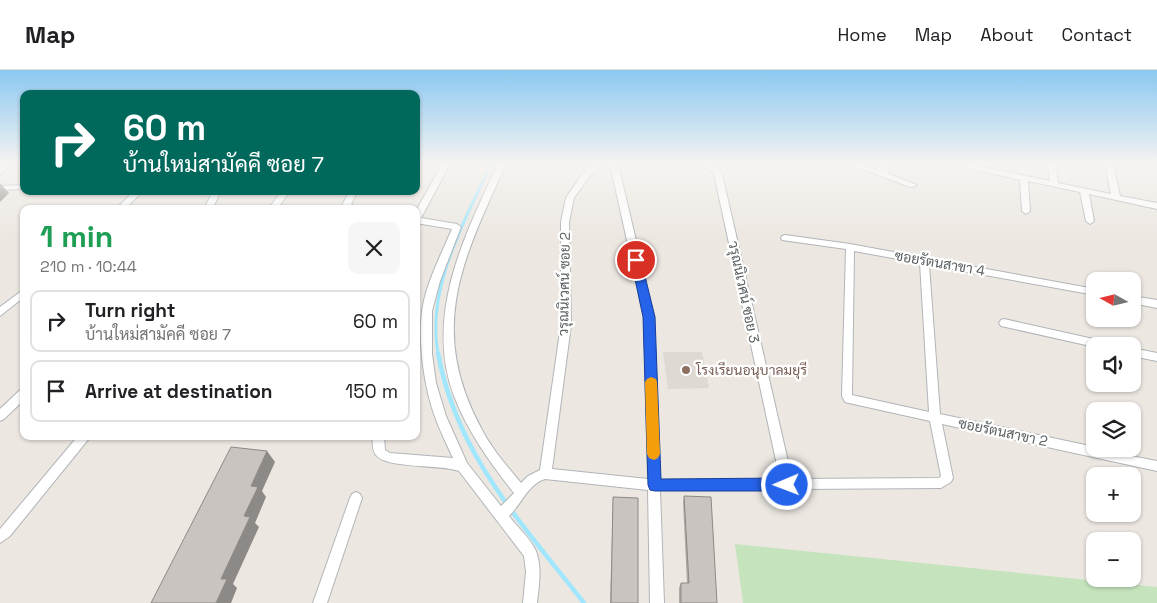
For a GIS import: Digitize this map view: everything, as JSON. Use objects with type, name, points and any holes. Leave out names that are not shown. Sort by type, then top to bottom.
[{"type":"street","points":[[420,213],[433,189]]},
{"type":"street","points":[[491,189],[472,230],[458,269],[448,307],[446,339],[453,376],[466,412],[518,498]]},
{"type":"street","name":"วรุณนิเวศน์ ซอย 2","points":[[545,474],[566,325],[565,222],[570,198],[576,189]]},
{"type":"street","points":[[620,189],[649,317],[657,603]]},
{"type":"street","name":"วรุณนิเวศน์ ซอย 3","points":[[721,189],[787,485]]},
{"type":"street","points":[[1025,189],[1026,211]]},
{"type":"street","points":[[1071,189],[1157,206]]},
{"type":"street","points":[[1114,189],[1116,198]]},
{"type":"street","points":[[1084,192],[1090,221]]},
{"type":"street","points":[[124,205],[135,195]]},
{"type":"street","points":[[275,205],[283,195]]},
{"type":"street","points":[[420,221],[457,227],[432,291],[427,311],[426,337],[429,369],[435,399],[446,431],[463,467],[502,513],[530,553],[534,576],[530,603]]},
{"type":"street","name":"ซอยรัตนสาขา 4","points":[[785,238],[850,247],[1086,290]]},
{"type":"street","name":"ซอยรัตนสาขา 2","points":[[850,247],[847,396],[849,399],[1157,466]]},
{"type":"street","points":[[502,513],[518,498],[532,478],[545,474],[655,485],[940,483],[947,478],[935,419],[924,260]]},
{"type":"street","points":[[0,312],[20,295]]},
{"type":"street","points":[[1141,301],[1157,304]]},
{"type":"street","points":[[1004,323],[1086,341]]},
{"type":"street","points":[[1141,354],[1157,357]]},
{"type":"street","points":[[0,416],[20,397]]},
{"type":"street","points":[[0,537],[82,440]]},
{"type":"street","points":[[378,440],[380,452],[387,458],[450,462],[463,467]]},
{"type":"street","points":[[320,603],[356,498]]},
{"type":"shaded area","name":"โรงเรียนอนุบาลมยุรี","points":[[663,352],[702,352],[709,388],[668,389]]},
{"type":"green space","points":[[735,544],[1086,580],[1086,587],[1141,587],[1141,585],[1157,587],[1157,603],[743,603]]},
{"type":"building","points":[[231,447],[267,451],[251,486],[258,487],[244,516],[250,517],[221,579],[227,579],[216,603],[151,603]]},
{"type":"building","points":[[684,496],[711,497],[717,603],[681,603],[681,583],[689,583]]},
{"type":"building","points":[[613,497],[638,498],[638,603],[611,603]]},
{"type":"waterway","points":[[438,354],[437,304],[442,280],[459,232],[479,189]]},
{"type":"waterway","points":[[438,353],[447,390],[460,424],[476,456],[516,516],[584,603]]},
{"type":"slow traffic","points":[[651,382],[654,454]]},
{"type":"place","name":"โรงเรียนอนุบาลมยุรี","points":[[686,370]]},
{"type":"route","points":[[636,260],[649,317],[655,485],[787,485]]}]
